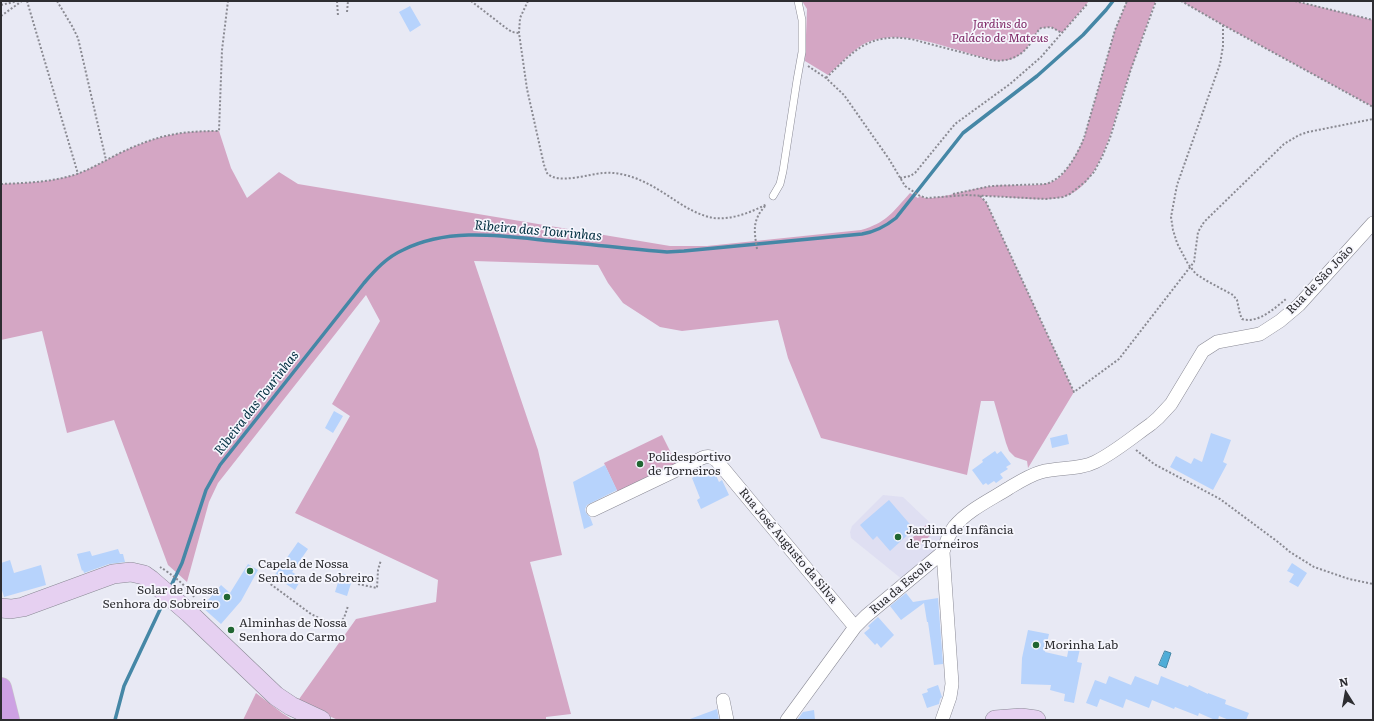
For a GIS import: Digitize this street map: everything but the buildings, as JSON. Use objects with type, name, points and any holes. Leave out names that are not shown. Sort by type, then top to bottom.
[{"type":"main road","points":[[1,688],[10,720]]},
{"type":"street","name":"Rua de São João","points":[[943,552],[948,538],[955,527],[970,512],[984,503],[1038,473],[1095,463],[1158,418],[1171,404],[1203,351],[1217,342],[1260,334],[1280,321],[1299,305],[1373,224]]},
{"type":"street","name":"Rua José Augusto da Silva","points":[[593,510],[704,457],[711,456],[718,461],[855,627]]},
{"type":"street","name":"Rua da Escola","points":[[787,720],[855,627],[943,552]]},
{"type":"street","name":"Rua da Escola","points":[[942,720],[950,696],[952,684],[943,552]]},
{"type":"street","points":[[1,608],[14,609],[22,607],[102,577],[123,572],[132,572],[162,578],[186,599],[267,688],[300,716],[321,720]]},
{"type":"street","points":[[1,623],[22,607]]},
{"type":"street","points":[[723,700],[728,720]]},
{"type":"street","points":[[995,720],[1015,718],[1036,720]]},
{"type":"lane","points":[[773,196],[780,184],[784,171],[796,80],[801,62],[803,26],[798,1]]},
{"type":"path","points":[[1,5],[18,1]]},
{"type":"path","points":[[1,16],[22,1]]},
{"type":"path","points":[[27,1],[78,174]]},
{"type":"path","points":[[57,1],[78,38],[106,160]]},
{"type":"path","points":[[1,184],[66,177],[78,174],[138,145],[167,135],[195,131],[219,131],[222,50],[228,1]]},
{"type":"path","points":[[337,1],[338,16]]},
{"type":"path","points":[[347,12],[348,1]]},
{"type":"path","points":[[471,1],[512,32],[519,32]]},
{"type":"path","points":[[528,1],[520,18],[519,32],[527,89],[540,152],[544,165],[548,173],[553,178],[562,180],[606,173],[617,173],[631,176],[656,188],[692,210],[715,218],[745,213],[767,204]]},
{"type":"path","points":[[801,62],[826,78],[844,95],[886,154],[905,186],[918,195],[925,198],[944,196],[991,186],[1046,184],[1055,180],[1061,175],[1074,157],[1084,138],[1115,30],[1127,1]]},
{"type":"path","points":[[944,196],[1046,199],[1063,197],[1070,194],[1085,182],[1094,172],[1110,138],[1131,69],[1156,1]]},
{"type":"path","points":[[1181,1],[1373,107]]},
{"type":"path","points":[[1295,1],[1373,20]]},
{"type":"path","points":[[900,178],[910,176],[915,173],[955,124],[1010,84],[1041,57],[1088,3]]},
{"type":"path","points":[[1223,25],[1223,46],[1220,64],[1183,168],[1173,202],[1171,217],[1173,230],[1183,256],[1190,267],[1196,274],[1233,295],[1242,319],[1254,320],[1286,299]]},
{"type":"path","points":[[826,78],[861,46],[884,38],[912,39],[991,60],[1000,61],[1010,60],[1020,55],[1032,43],[1038,30],[1041,28],[1051,27],[1062,33]]},
{"type":"path","points":[[980,196],[986,202],[1074,392],[1119,359],[1194,262],[1198,232],[1204,222],[1284,144],[1299,135],[1308,132],[1373,120]]},
{"type":"path","points":[[757,249],[755,239],[755,220],[773,196]]},
{"type":"path","points":[[1126,442],[1154,464],[1220,499],[1300,559],[1329,573],[1373,584]]},
{"type":"path","points":[[358,584],[377,588],[378,570],[381,560]]},
{"type":"path","points":[[162,578],[186,599]]},
{"type":"path","points":[[261,578],[311,614],[327,622],[341,621],[344,618],[348,606]]},
{"type":"shaded area","name":"Jardim de Infância de Torneiros","points":[[883,495],[903,497],[945,537],[940,549],[903,580],[851,538],[850,532],[852,526]]},
{"type":"green space","name":"Jardins do Palácio de Mateus","points":[[802,1],[1089,1],[1062,33],[1051,27],[1041,28],[1024,51],[1011,59],[1002,61],[992,60],[920,40],[890,37],[875,40],[862,45],[828,75],[805,61],[807,9]]},
{"type":"green space","points":[[1127,1],[1156,1],[1151,11],[1103,153],[1096,168],[1087,181],[1076,191],[1063,197],[1053,199],[980,196],[986,202],[1074,392],[1028,468],[1027,461],[1015,457],[1009,451],[994,401],[981,401],[967,475],[821,438],[788,358],[778,320],[682,331],[660,327],[623,303],[608,283],[598,265],[474,261],[538,450],[562,555],[530,562],[571,714],[546,717],[546,720],[338,720],[297,702],[356,619],[436,602],[438,580],[295,513],[350,416],[332,404],[380,321],[366,295],[218,483],[209,502],[187,582],[168,565],[114,420],[67,433],[42,331],[1,340],[1,184],[39,182],[68,177],[87,170],[144,143],[167,136],[191,132],[219,131],[231,168],[247,198],[279,172],[298,184],[670,246],[707,246],[861,230],[883,220],[894,211],[910,193],[918,198],[920,196],[925,198],[933,198],[978,188],[1000,185],[1033,185],[1048,183],[1059,178],[1068,168],[1084,138],[1115,30]]},
{"type":"green space","points":[[1181,1],[1295,1],[1373,20],[1373,107],[1223,25]]},
{"type":"green space","name":"Polidesportivo de Torneiros","points":[[662,435],[677,465],[618,493],[604,463]]},
{"type":"green space","points":[[926,525],[933,533],[918,547],[911,539]]},
{"type":"green space","points":[[256,693],[282,713],[293,720],[243,720]]},
{"type":"water","points":[[1165,651],[1171,653],[1166,668],[1159,665]]},
{"type":"waterway","name":"Ribeira das Tourinhas","points":[[170,588],[182,563],[206,490],[220,465],[364,283],[392,256],[421,243],[439,238],[476,235],[515,237],[667,252],[871,232],[896,218],[963,133],[1037,76],[1083,35],[1113,1]]},
{"type":"waterway","name":"Ribeira das Tourinhas","points":[[115,720],[124,686],[165,599]]},
{"type":"place","name":"Polidesportivo de Torneiros","points":[[640,464]]},
{"type":"place","name":"Jardim de Infância de Torneiros","points":[[898,537]]},
{"type":"place","name":"Capela de Nossa Senhora de Sobreiro","points":[[250,571]]},
{"type":"place","name":"Solar de Nossa Senhora do Sobreiro","points":[[227,597]]},
{"type":"place","name":"Alminhas de Nossa Senhora do Carmo","points":[[231,630]]},
{"type":"place","name":"Morinha Lab","points":[[1036,645]]}]
